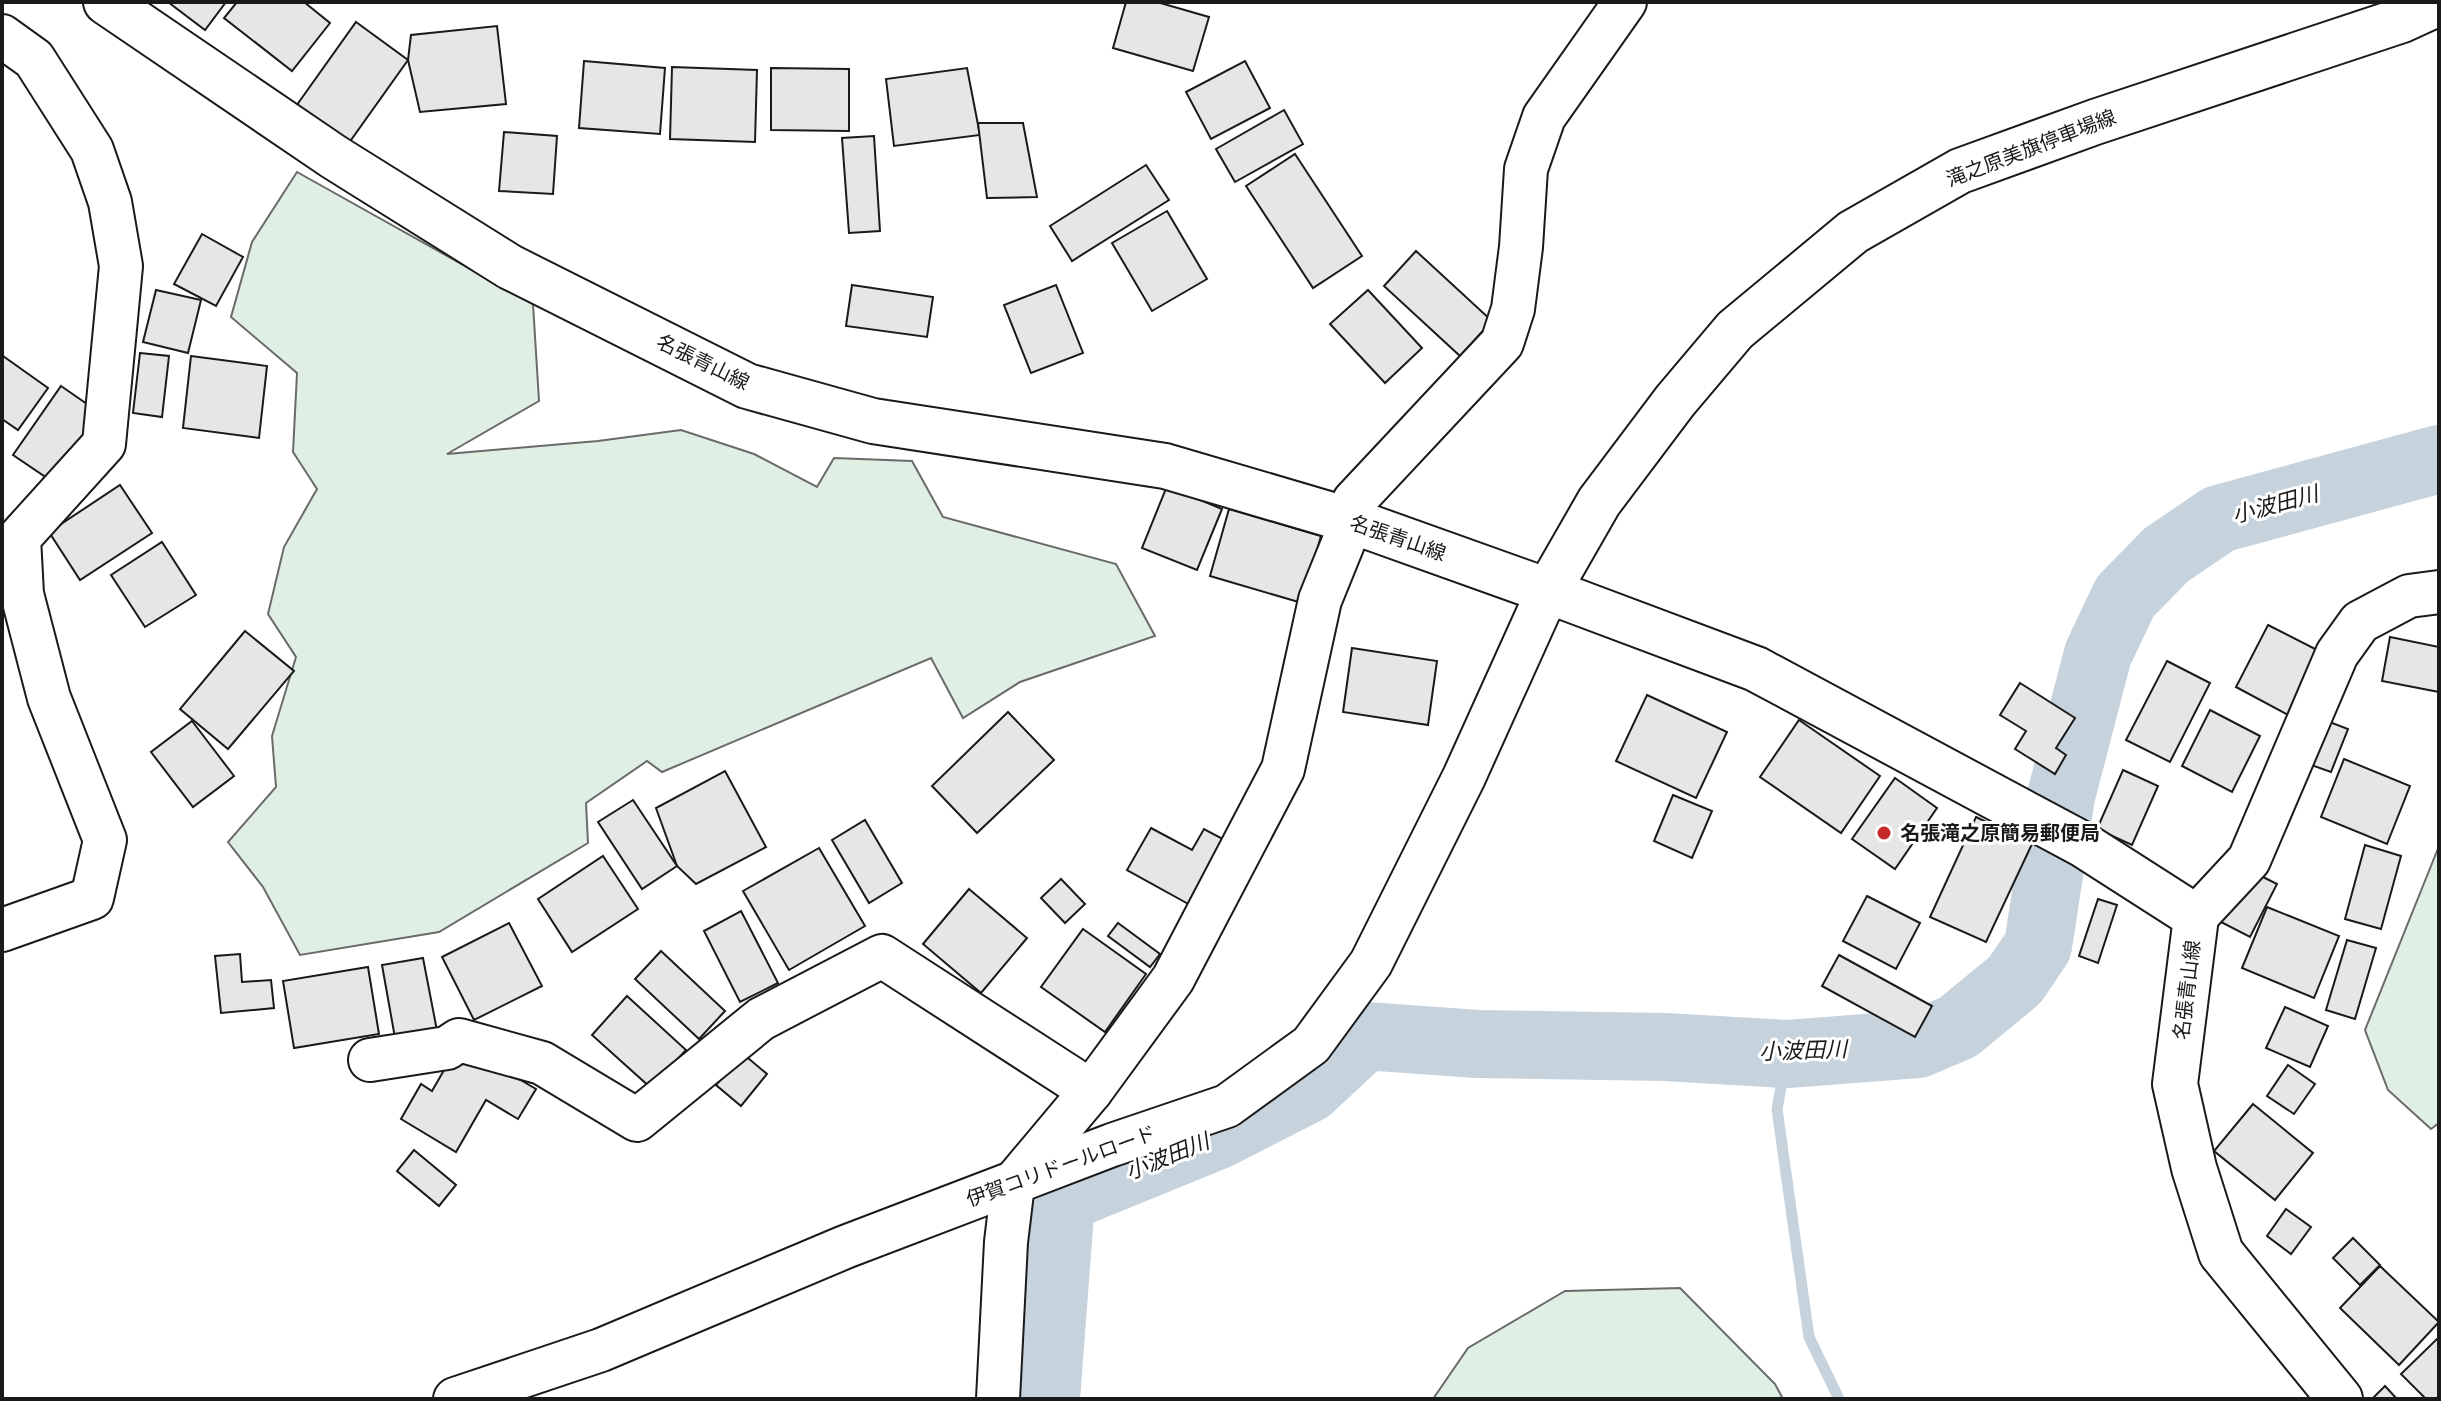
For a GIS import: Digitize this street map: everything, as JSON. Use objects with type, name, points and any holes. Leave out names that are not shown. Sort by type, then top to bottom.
[{"type":"main road","name":"名張青山線","points":[[106,2],[334,157],[510,267],[747,386],[873,421],[1165,466],[1352,521],[1756,669],[2082,844],[2196,917],[2175,1084],[2194,1168],[2221,1253],[2340,1399]]},
{"type":"main road","name":"滝之原美旗停車場線","points":[[1548,591],[1599,502],[1675,401],[1735,330],[1853,232],[1960,171],[2095,122],[2402,20],[2439,3]]},
{"type":"street","points":[[998,1399],[1006,1242],[1013,1184],[1091,1091],[1173,979],[1283,769],[1320,600],[1352,521],[1354,501],[1502,343],[1513,309],[1526,169],[1544,117],[1625,2]]},
{"type":"street","points":[[2,36],[34,59],[92,150],[110,202],[121,266],[104,444],[19,538],[22,594],[49,698],[105,840],[92,898],[2,930]]},
{"type":"street","name":"伊賀コリドールロード","points":[[455,1399],[601,1350],[845,1247],[1112,1145],[1227,1106],[1311,1045],[1371,963],[1464,777],[1548,591]]},
{"type":"street","points":[[2196,917],[2249,860],[2337,654],[2360,622],[2409,596],[2439,592]]},
{"type":"street","points":[[370,1060],[447,1048],[459,1040],[542,1063],[637,1120],[761,1019],[882,956],[1091,1091]]},
{"type":"green space","points":[[297,172],[533,304],[539,401],[447,454],[598,441],[681,430],[754,454],[817,487],[834,458],[912,461],[943,517],[1116,564],[1155,636],[1020,682],[963,718],[931,658],[662,772],[647,761],[586,803],[588,843],[439,932],[300,955],[263,887],[228,842],[276,787],[272,736],[296,657],[268,614],[284,547],[317,489],[293,452],[297,373],[231,317],[252,242]]},
{"type":"green space","points":[[2439,846],[2439,1123],[2431,1129],[2388,1090],[2365,1030]]},
{"type":"green space","points":[[1680,1288],[1775,1384],[1783,1399],[1433,1399],[1468,1348],[1565,1291]]},
{"type":"building","points":[[168,2],[226,2],[205,30]]},
{"type":"building","points":[[237,2],[304,2],[330,23],[292,71],[224,18]]},
{"type":"building","points":[[1126,2],[1157,2],[1209,17],[1193,71],[1113,48]]},
{"type":"building","points":[[356,22],[408,60],[346,147],[294,109]]},
{"type":"building","points":[[497,26],[506,104],[420,112],[408,60],[411,35]]},
{"type":"building","points":[[584,61],[665,68],[660,134],[579,128]]},
{"type":"building","points":[[1245,61],[1270,108],[1211,139],[1186,92]]},
{"type":"building","points":[[672,67],[757,70],[755,142],[670,139]]},
{"type":"building","points":[[771,68],[849,69],[849,131],[771,130]]},
{"type":"building","points":[[967,68],[980,135],[894,146],[886,79]]},
{"type":"building","points":[[1284,110],[1303,144],[1235,182],[1216,149]]},
{"type":"building","points":[[978,123],[1023,123],[1037,197],[987,198]]},
{"type":"building","points":[[504,132],[557,136],[553,194],[499,191]]},
{"type":"building","points":[[874,136],[880,231],[849,233],[842,138]]},
{"type":"building","points":[[1295,154],[1362,256],[1313,288],[1246,186]]},
{"type":"building","points":[[1146,165],[1169,200],[1072,261],[1050,226]]},
{"type":"building","points":[[1167,211],[1207,279],[1152,311],[1112,243]]},
{"type":"building","points":[[202,234],[243,257],[216,306],[174,284]]},
{"type":"building","points":[[1416,251],[1492,321],[1460,356],[1384,286]]},
{"type":"building","points":[[852,285],[933,297],[927,337],[846,326]]},
{"type":"building","points":[[1056,285],[1083,353],[1031,373],[1004,305]]},
{"type":"building","points":[[156,290],[201,300],[188,353],[143,342]]},
{"type":"building","points":[[1368,290],[1422,348],[1385,383],[1330,324]]},
{"type":"building","points":[[140,353],[169,356],[162,417],[133,413]]},
{"type":"building","points":[[3,356],[48,388],[18,430],[2,419]]},
{"type":"building","points":[[191,356],[267,366],[259,438],[183,428]]},
{"type":"building","points":[[61,386],[100,413],[53,482],[13,455]]},
{"type":"building","points":[[120,485],[152,533],[80,580],[49,532]]},
{"type":"building","points":[[1167,486],[1222,509],[1197,570],[1142,548]]},
{"type":"building","points":[[1229,509],[1321,536],[1302,603],[1210,576]]},
{"type":"building","points":[[162,542],[196,595],[145,627],[111,575]]},
{"type":"building","points":[[2268,625],[2325,654],[2292,717],[2236,687]]},
{"type":"building","points":[[245,631],[294,671],[228,749],[180,709]]},
{"type":"building","points":[[2390,637],[2439,647],[2439,692],[2382,681]]},
{"type":"building","points":[[1352,648],[1437,661],[1428,725],[1343,712]]},
{"type":"building","points":[[2167,661],[2210,683],[2170,762],[2126,740]]},
{"type":"building","points":[[2020,683],[2075,718],[2056,748],[2066,755],[2055,774],[2015,749],[2026,731],[2000,715]]},
{"type":"building","points":[[1647,695],[1727,732],[1696,798],[1616,761]]},
{"type":"building","points":[[2210,710],[2260,736],[2232,792],[2182,766]]},
{"type":"building","points":[[1008,712],[1054,760],[977,833],[932,786]]},
{"type":"building","points":[[1799,720],[1880,776],[1841,833],[1760,777]]},
{"type":"building","points":[[192,721],[234,776],[193,807],[151,752]]},
{"type":"building","points":[[2327,721],[2348,729],[2331,772],[2311,765]]},
{"type":"building","points":[[2344,759],[2410,786],[2387,844],[2321,817]]},
{"type":"building","points":[[2123,770],[2158,786],[2132,845],[2097,829]]},
{"type":"building","points":[[725,771],[766,847],[696,884],[677,866],[656,808]]},
{"type":"building","points":[[1895,778],[1937,808],[1895,869],[1852,839]]},
{"type":"building","points":[[1673,795],[1712,811],[1692,858],[1654,841]]},
{"type":"building","points":[[633,800],[677,866],[642,889],[598,822]]},
{"type":"building","points":[[1976,817],[2032,844],[1986,942],[1930,917]]},
{"type":"building","points":[[865,820],[902,883],[869,903],[832,840]]},
{"type":"building","points":[[1151,828],[1192,850],[1204,829],[1236,846],[1201,911],[1127,870]]},
{"type":"building","points":[[2365,845],[2401,856],[2381,929],[2345,919]]},
{"type":"building","points":[[819,848],[865,926],[789,970],[743,891]]},
{"type":"building","points":[[603,856],[638,909],[572,952],[538,899]]},
{"type":"building","points":[[2247,869],[2277,884],[2250,937],[2221,922]]},
{"type":"building","points":[[1061,879],[1085,904],[1065,923],[1041,898]]},
{"type":"building","points":[[969,889],[1027,938],[981,993],[923,944]]},
{"type":"building","points":[[1867,896],[1920,923],[1896,969],[1843,941]]},
{"type":"building","points":[[2098,899],[2117,905],[2098,963],[2079,956]]},
{"type":"building","points":[[2267,907],[2339,936],[2314,998],[2242,968]]},
{"type":"building","points":[[741,911],[778,983],[740,1002],[704,931]]},
{"type":"building","points":[[509,923],[542,986],[474,1020],[442,957]]},
{"type":"building","points":[[1118,923],[1160,954],[1150,967],[1108,936]]},
{"type":"building","points":[[1083,929],[1146,974],[1105,1032],[1041,987]]},
{"type":"building","points":[[2347,940],[2376,948],[2355,1019],[2326,1010]]},
{"type":"building","points":[[661,951],[725,1011],[699,1039],[635,979]]},
{"type":"building","points":[[240,954],[242,982],[271,980],[274,1008],[221,1013],[215,956]]},
{"type":"building","points":[[1839,955],[1932,1006],[1915,1037],[1822,986]]},
{"type":"building","points":[[423,958],[439,1041],[397,1049],[382,965]]},
{"type":"building","points":[[368,967],[379,1034],[294,1048],[283,981]]},
{"type":"building","points":[[627,996],[686,1050],[651,1088],[592,1035]]},
{"type":"building","points":[[2285,1007],[2328,1026],[2310,1067],[2266,1048]]},
{"type":"building","points":[[459,1044],[536,1089],[518,1119],[486,1100],[456,1152],[401,1119],[421,1084],[432,1091]]},
{"type":"building","points":[[742,1053],[767,1074],[741,1106],[716,1085]]},
{"type":"building","points":[[2288,1065],[2315,1084],[2294,1114],[2267,1096]]},
{"type":"building","points":[[2253,1104],[2313,1153],[2275,1200],[2214,1151]]},
{"type":"building","points":[[414,1150],[456,1185],[439,1206],[397,1171]]},
{"type":"building","points":[[2286,1209],[2311,1227],[2291,1254],[2267,1236]]},
{"type":"building","points":[[2353,1238],[2380,1265],[2360,1285],[2333,1258]]},
{"type":"building","points":[[2380,1266],[2439,1322],[2399,1365],[2340,1308]]},
{"type":"building","points":[[2439,1337],[2439,1396],[2426,1399],[2401,1374]]},
{"type":"building","points":[[2385,1386],[2397,1399],[2372,1399]]},
{"type":"waterway","name":"小波田川","points":[[1046,1399],[1061,1199],[1218,1135],[1308,1089],[1365,1036],[1477,1044],[1665,1047],[1787,1054],[1918,1044],[1958,1027],[2015,980],[2038,946],[2061,796],[2098,654],[2125,597],[2166,555],[2219,519],[2439,459]]},
{"type":"waterway","points":[[1787,1054],[1777,1109],[1809,1337],[1839,1399]]},
{"type":"place","name":"名張滝之原簡易郵便局","points":[[1884,833]]}]
